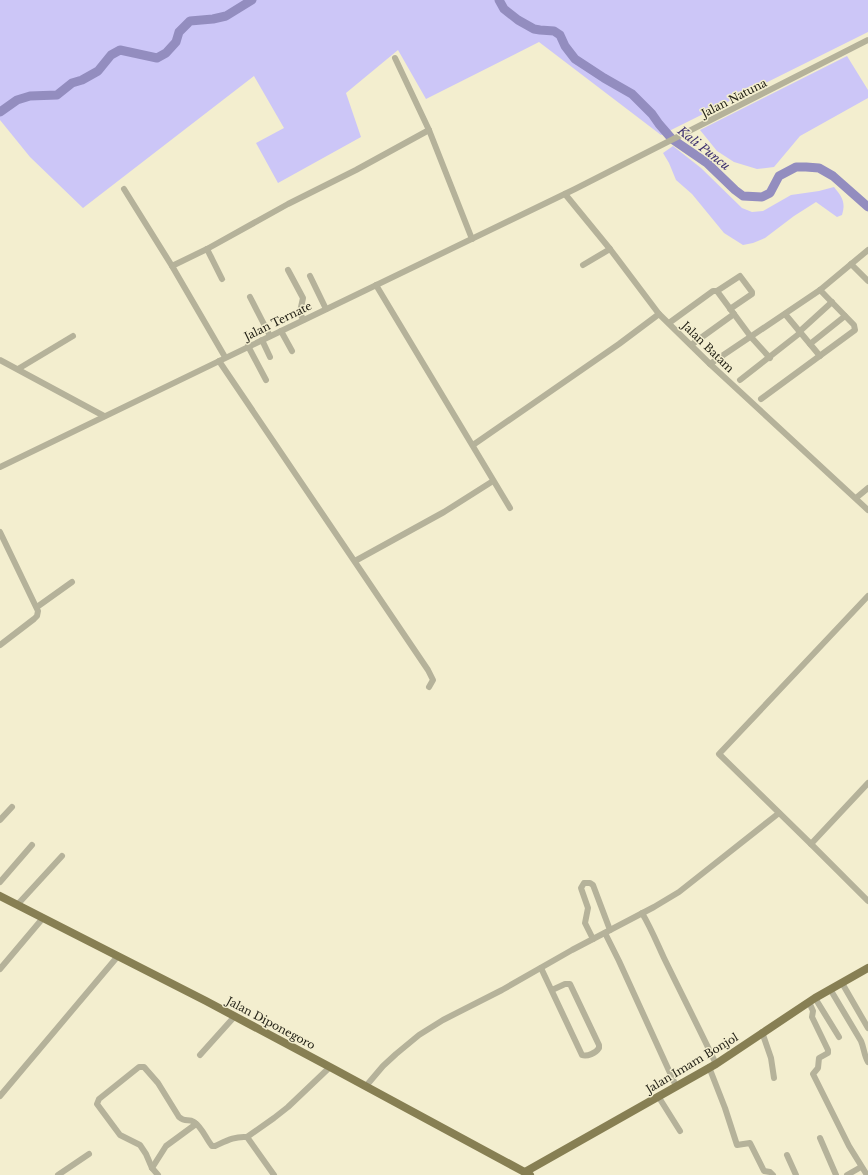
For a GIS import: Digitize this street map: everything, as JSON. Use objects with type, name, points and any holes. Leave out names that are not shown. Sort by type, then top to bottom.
[{"type":"main road","name":"Jalan Diponegoro","points":[[0,896],[235,1016],[366,1086],[525,1174]]},
{"type":"main road","name":"Jalan Imam Bonjol","points":[[525,1174],[658,1096],[713,1066],[812,1000],[867,970]]},
{"type":"street","name":"Jalan Natuna","points":[[565,194],[868,40]]},
{"type":"street","points":[[395,58],[429,130],[472,239]]},
{"type":"street","points":[[172,266],[288,204],[356,170],[429,130]]},
{"type":"street","points":[[124,189],[172,266],[225,357]]},
{"type":"street","name":"Jalan Ternate","points":[[0,467],[565,194]]},
{"type":"street","name":"Jalan Batam","points":[[565,194],[610,249],[659,314],[670,323],[710,364],[868,510]]},
{"type":"street","points":[[206,249],[222,279]]},
{"type":"street","points":[[583,265],[610,249]]},
{"type":"street","points":[[710,364],[820,290],[868,250]]},
{"type":"street","points":[[851,264],[868,282]]},
{"type":"street","points":[[288,270],[304,298],[300,312],[303,320]]},
{"type":"street","points":[[310,276],[326,309]]},
{"type":"street","points":[[670,323],[713,291],[717,291],[739,276],[742,278],[753,293],[691,345]]},
{"type":"street","points":[[376,285],[510,508]]},
{"type":"street","points":[[761,399],[855,330],[854,325],[820,290]]},
{"type":"street","points":[[717,291],[751,337],[770,358]]},
{"type":"street","points":[[250,297],[270,336]]},
{"type":"street","points":[[740,380],[770,358],[832,302]]},
{"type":"street","points":[[473,445],[619,344],[659,314]]},
{"type":"street","points":[[785,314],[820,356]]},
{"type":"street","points":[[810,344],[845,316]]},
{"type":"street","points":[[281,331],[292,351]]},
{"type":"street","points":[[18,369],[73,336]]},
{"type":"street","points":[[262,340],[270,357]]},
{"type":"street","points":[[248,346],[266,380]]},
{"type":"street","points":[[0,360],[104,416]]},
{"type":"street","points":[[219,361],[428,670],[433,680],[429,687]]},
{"type":"street","points":[[355,561],[444,512],[493,481]]},
{"type":"street","points":[[856,498],[868,488]]},
{"type":"street","points":[[0,532],[37,607],[38,613],[36,617],[0,645]]},
{"type":"street","points":[[37,607],[72,582]]},
{"type":"street","points":[[868,596],[719,754],[868,901]]},
{"type":"street","points":[[811,844],[868,783]]},
{"type":"street","points":[[0,820],[12,807]]},
{"type":"street","points":[[366,1086],[383,1066],[419,1035],[593,939],[642,914],[684,888],[780,813]]},
{"type":"street","points":[[0,882],[32,845]]},
{"type":"street","points":[[18,904],[62,856]]},
{"type":"street","points":[[593,939],[585,923],[588,908],[581,888],[584,883],[590,883],[593,885],[619,961],[676,1086]]},
{"type":"street","points":[[642,914],[653,933],[713,1066],[737,1145],[750,1144],[764,1171],[770,1172],[773,1175]]},
{"type":"street","points":[[0,969],[43,918]]},
{"type":"street","points":[[0,1096],[118,956]]},
{"type":"street","points":[[541,968],[582,1055],[586,1056],[596,1051],[599,1048],[599,1045],[570,984],[565,984],[552,990]]},
{"type":"street","points":[[842,983],[868,1028]]},
{"type":"street","points":[[830,989],[861,1040],[868,1062]]},
{"type":"street","points":[[812,1000],[839,1037]]},
{"type":"street","points":[[812,1000],[814,1013],[812,1017],[828,1050],[828,1053],[819,1058],[818,1068],[813,1074],[833,1116],[861,1167],[867,1175]]},
{"type":"street","points":[[200,1055],[235,1016]]},
{"type":"street","points":[[762,1032],[772,1058],[774,1078]]},
{"type":"street","points":[[158,1175],[152,1168],[140,1145],[120,1135],[98,1108],[97,1104],[99,1098],[136,1069],[143,1067],[158,1083],[179,1117],[183,1120],[192,1121],[196,1124],[211,1145],[214,1146],[228,1139],[247,1136],[283,1110],[330,1067]]},
{"type":"street","points":[[658,1096],[680,1131]]},
{"type":"street","points":[[152,1168],[166,1146],[196,1124]]},
{"type":"street","points":[[247,1136],[274,1175]]},
{"type":"street","points":[[820,1138],[836,1175]]},
{"type":"street","points":[[58,1175],[89,1154]]},
{"type":"street","points":[[787,1155],[796,1175]]},
{"type":"street","points":[[847,1175],[861,1167]]},
{"type":"shaded area","points":[[0,0],[868,0],[868,32],[661,135],[539,42],[426,99],[398,50],[346,93],[361,137],[278,183],[256,143],[284,128],[254,76],[83,208],[30,157],[0,120]]},
{"type":"shaded area","points":[[847,56],[868,90],[868,98],[800,136],[774,167],[757,169],[734,162],[717,151],[700,130]]},
{"type":"shaded area","points":[[673,146],[701,168],[742,208],[752,212],[763,211],[791,195],[834,187],[843,203],[844,207],[842,215],[837,217],[816,202],[794,216],[765,238],[743,245],[724,233],[692,194],[676,180],[663,153]]},
{"type":"waterway","name":"Kali Puncu","points":[[0,112],[17,100],[30,96],[57,95],[72,83],[82,80],[98,71],[111,55],[120,50],[157,58],[166,53],[176,42],[179,32],[190,21],[226,16],[252,0]]},
{"type":"waterway","name":"Kali Puncu","points":[[499,0],[504,9],[518,20],[534,29],[554,31],[560,35],[565,46],[575,59],[632,94],[652,114],[672,139],[707,163],[743,196],[762,197],[770,193],[779,176],[796,167],[819,168],[833,176],[868,207]]}]
